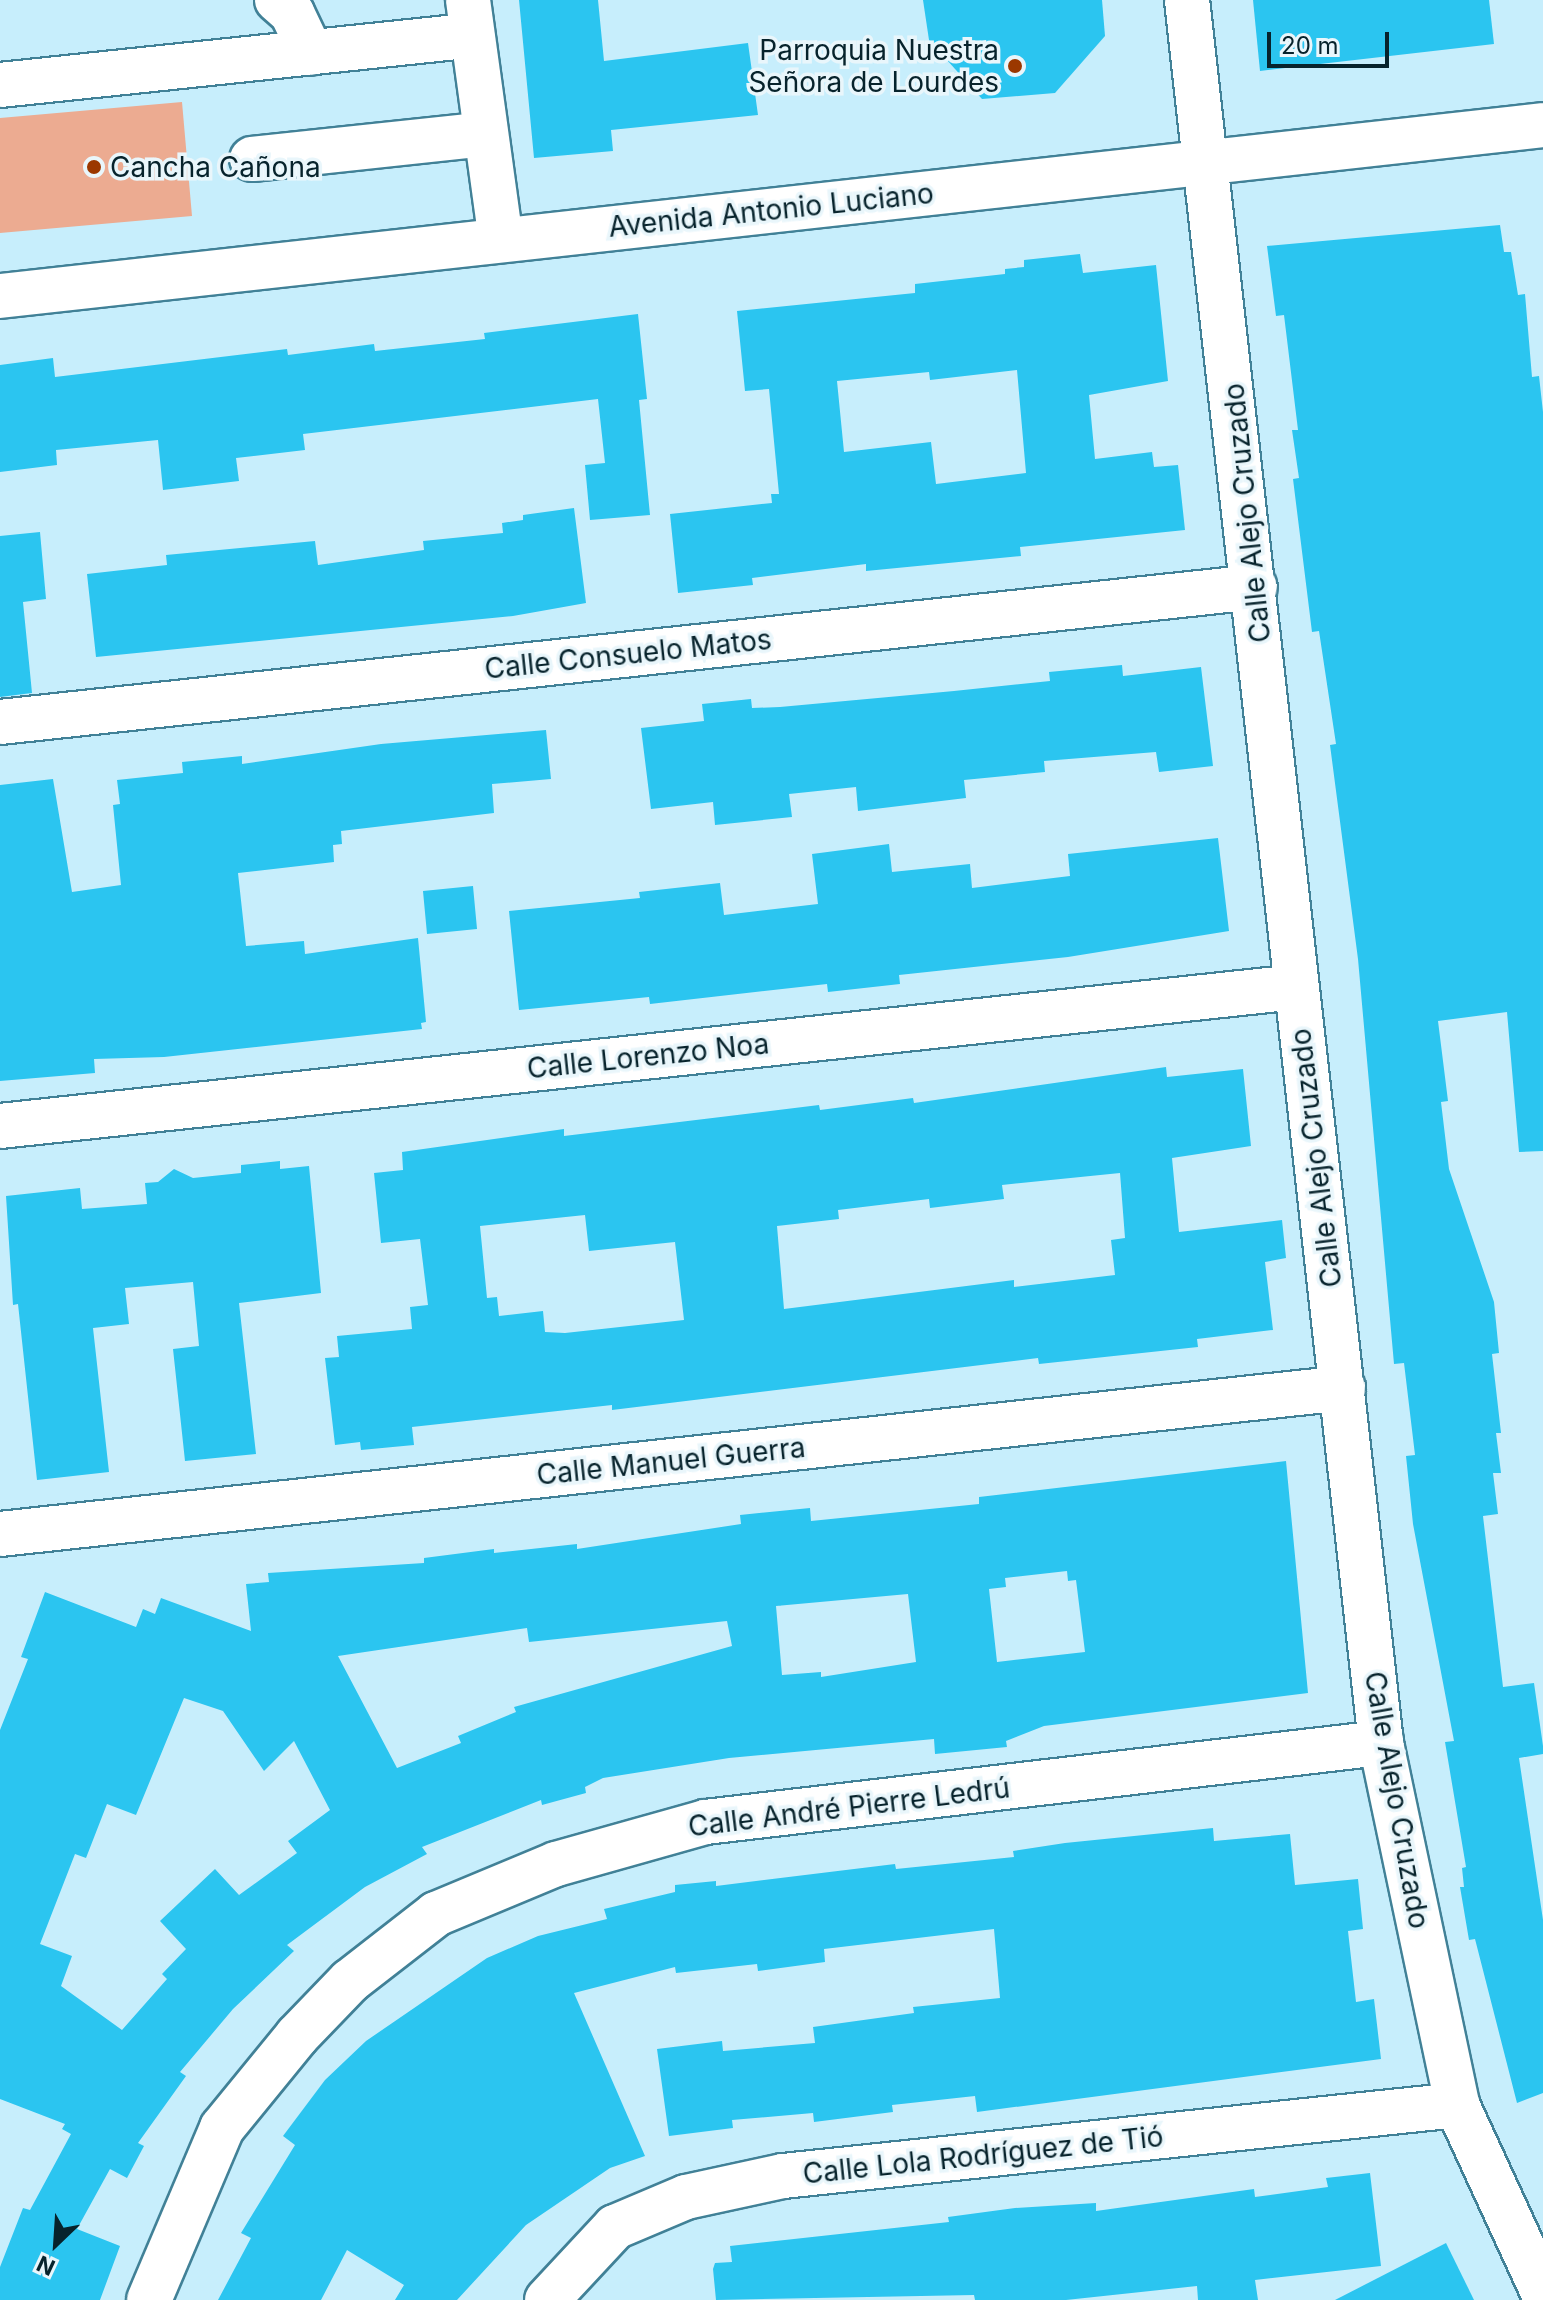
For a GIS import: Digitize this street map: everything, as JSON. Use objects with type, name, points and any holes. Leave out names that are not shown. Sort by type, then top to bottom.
[{"type":"street","points":[[277,0],[292,13],[311,53]]},
{"type":"street","name":"Calle Alejo Cruzado","points":[[1187,0],[1209,160],[1296,987],[1381,1743],[1457,2105],[1543,2292]]},
{"type":"street","points":[[0,85],[311,53],[470,17],[501,240]]},
{"type":"street","name":"Avenida Antonio Luciano","points":[[0,296],[1543,125]]},
{"type":"street","points":[[252,159],[486,134]]},
{"type":"street","name":"Calle Consuelo Matos","points":[[0,722],[1255,587]]},
{"type":"street","name":"Calle Lorenzo Noa","points":[[0,1126],[1296,987]]},
{"type":"street","name":"Calle Manuel Guerra","points":[[0,1534],[1343,1388]]},
{"type":"street","name":"Calle André Pierre Ledrú","points":[[149,2300],[222,2128],[297,2036],[350,1981],[436,1914],[556,1864],[705,1822],[1381,1743]]},
{"type":"street","name":"Calle Lola Rodríguez de Tió","points":[[547,2300],[615,2227],[686,2197],[783,2176],[1457,2105]]},
{"type":"shaded area","name":"Cancha Cañona","points":[[182,102],[192,216],[0,233],[0,118]]},
{"type":"building","points":[[519,0],[598,0],[604,61],[748,43],[758,115],[611,130],[613,151],[534,158]]},
{"type":"building","name":"Parroquia Nuestra Señora de Lourdes","points":[[923,0],[1102,0],[1105,36],[1055,93],[982,99],[929,40]]},
{"type":"building","points":[[1253,0],[1489,0],[1494,44],[1260,71]]},
{"type":"building","points":[[1500,225],[1504,252],[1511,252],[1518,295],[1525,294],[1532,377],[1539,376],[1543,412],[1543,1151],[1519,1152],[1507,1012],[1438,1021],[1448,1101],[1441,1102],[1449,1169],[1494,1302],[1499,1353],[1492,1354],[1501,1433],[1496,1433],[1501,1473],[1493,1473],[1498,1514],[1483,1516],[1503,1687],[1534,1683],[1543,1746],[1543,1754],[1519,1758],[1543,1920],[1543,2093],[1517,2103],[1475,1939],[1469,1940],[1460,1887],[1464,1887],[1462,1868],[1466,1867],[1445,1742],[1454,1741],[1413,1524],[1406,1456],[1415,1455],[1404,1363],[1394,1364],[1358,959],[1330,745],[1336,744],[1319,631],[1312,632],[1293,479],[1299,478],[1292,430],[1298,430],[1284,315],[1276,316],[1267,246]]},
{"type":"building","points":[[1080,254],[1083,273],[1156,265],[1168,381],[1089,395],[1095,459],[1152,452],[1154,467],[1178,465],[1185,530],[1020,547],[1021,556],[866,571],[866,564],[752,578],[753,585],[678,593],[670,514],[772,503],[771,494],[779,494],[769,389],[745,391],[737,311],[915,293],[915,284],[1005,274],[1005,269],[1024,267],[1024,260]],"holes":[[[1017,370],[1026,473],[936,484],[931,442],[844,452],[837,381],[929,372],[930,380]]]},
{"type":"building","points":[[638,314],[647,399],[639,400],[650,515],[590,520],[585,465],[605,463],[598,399],[303,434],[305,450],[236,458],[239,481],[163,490],[158,440],[56,450],[57,465],[0,472],[0,365],[53,358],[55,377],[287,349],[288,355],[374,344],[375,351],[485,339],[484,333]]},
{"type":"building","points":[[574,508],[586,603],[513,616],[96,657],[87,574],[167,565],[166,555],[315,541],[318,565],[424,550],[423,541],[503,533],[502,523],[523,520],[523,515]]},
{"type":"building","points":[[40,532],[46,599],[23,602],[32,693],[0,697],[0,536]]},
{"type":"building","points":[[1122,665],[1123,676],[1201,667],[1213,766],[1159,772],[1156,752],[1044,761],[1045,772],[964,780],[966,798],[858,811],[856,787],[789,794],[792,817],[715,825],[713,802],[651,809],[641,728],[704,721],[702,704],[751,699],[752,708],[780,707],[954,691],[1050,681],[1049,672]]},
{"type":"building","points":[[546,730],[551,779],[492,784],[494,813],[341,831],[342,844],[333,845],[334,862],[238,873],[246,946],[304,941],[305,954],[418,938],[426,1022],[421,1023],[422,1029],[164,1057],[94,1059],[95,1073],[0,1081],[0,785],[53,779],[72,892],[121,885],[113,805],[120,804],[117,780],[183,773],[182,762],[242,756],[242,764],[381,744]]},
{"type":"building","points":[[1218,838],[1229,931],[1068,957],[899,975],[900,984],[828,992],[827,984],[650,1004],[649,997],[519,1010],[509,911],[640,898],[639,892],[720,883],[724,915],[818,904],[812,854],[889,844],[892,872],[970,864],[972,888],[1070,876],[1068,854]]},
{"type":"building","points":[[473,886],[477,929],[427,934],[423,891]]},
{"type":"building","points":[[1166,1067],[1167,1077],[1243,1069],[1251,1146],[1172,1158],[1179,1232],[1282,1220],[1286,1258],[1265,1262],[1273,1330],[1197,1339],[1198,1347],[1039,1364],[1038,1358],[612,1410],[612,1405],[412,1427],[414,1445],[361,1450],[360,1442],[335,1445],[325,1358],[339,1357],[337,1336],[412,1329],[410,1307],[428,1305],[420,1239],[381,1243],[374,1173],[403,1170],[402,1152],[564,1129],[564,1136],[819,1105],[820,1110],[913,1098],[914,1103]],"holes":[[[1120,1173],[1125,1238],[1111,1240],[1115,1275],[1014,1287],[1014,1280],[784,1309],[777,1226],[839,1219],[838,1210],[929,1199],[930,1208],[1004,1199],[1002,1185]],[[585,1215],[589,1251],[675,1242],[684,1320],[565,1333],[545,1332],[543,1311],[499,1316],[497,1297],[487,1298],[480,1226]]]},
{"type":"building","points":[[280,1161],[280,1169],[309,1166],[321,1293],[239,1303],[256,1454],[185,1461],[173,1349],[199,1346],[193,1282],[125,1288],[129,1324],[93,1328],[109,1472],[37,1480],[18,1304],[13,1305],[6,1196],[80,1188],[82,1209],[147,1204],[145,1183],[158,1182],[174,1169],[193,1178],[241,1173],[241,1165]]},
{"type":"building","points":[[1286,1461],[1308,1693],[1044,1726],[1006,1741],[1007,1747],[935,1754],[934,1739],[729,1758],[603,1778],[585,1787],[586,1793],[542,1805],[541,1800],[422,1847],[427,1854],[365,1887],[287,1945],[294,1951],[233,2009],[180,2072],[186,2076],[138,2143],[144,2146],[127,2178],[110,2169],[77,2229],[120,2246],[100,2300],[0,2300],[0,2267],[23,2208],[30,2210],[71,2134],[62,2129],[65,2124],[0,2099],[0,1730],[28,1659],[21,1657],[45,1592],[136,1627],[143,1609],[155,1614],[161,1598],[251,1631],[246,1584],[269,1582],[268,1573],[424,1563],[424,1558],[494,1549],[494,1553],[577,1544],[577,1549],[741,1524],[740,1515],[810,1508],[811,1521],[979,1504],[979,1497]],"holes":[[[1067,1571],[1068,1581],[1076,1580],[1085,1652],[997,1662],[989,1589],[1006,1587],[1005,1578]],[[908,1594],[916,1662],[821,1677],[821,1672],[782,1675],[776,1606]],[[727,1621],[732,1646],[514,1707],[516,1712],[458,1736],[461,1743],[397,1768],[338,1656],[527,1628],[529,1642]],[[184,1698],[223,1711],[264,1771],[294,1741],[330,1810],[288,1841],[297,1853],[239,1895],[215,1869],[160,1921],[186,1949],[162,1974],[167,1979],[122,2030],[61,1986],[72,1956],[40,1944],[75,1854],[86,1858],[107,1804],[136,1815]]]},
{"type":"building","points":[[1213,1828],[1214,1841],[1290,1834],[1295,1885],[1358,1879],[1363,1929],[1348,1931],[1356,2002],[1374,1999],[1381,2059],[977,2112],[975,2096],[892,2105],[893,2112],[814,2122],[813,2113],[732,2120],[733,2128],[669,2136],[657,2049],[722,2041],[723,2051],[815,2043],[813,2027],[914,2013],[913,2007],[1000,1998],[994,1929],[824,1949],[825,1962],[758,1971],[757,1964],[676,1973],[675,1967],[574,1993],[645,2156],[610,2168],[526,2225],[457,2300],[395,2300],[404,2285],[347,2250],[321,2300],[218,2300],[251,2238],[241,2233],[295,2145],[283,2136],[325,2080],[366,2041],[487,1958],[538,1936],[607,1919],[604,1909],[675,1892],[675,1885],[716,1881],[716,1886],[895,1864],[896,1869],[1014,1857],[1013,1851],[1065,1843]]},
{"type":"building","points":[[1370,2173],[1381,2266],[1255,2280],[1258,2300],[1198,2300],[1197,2286],[1066,2300],[975,2300],[974,2295],[716,2300],[713,2269],[715,2263],[732,2262],[730,2246],[949,2222],[948,2217],[1015,2208],[1096,2203],[1096,2211],[1254,2189],[1255,2197],[1328,2187],[1326,2178]]},
{"type":"building","points":[[1446,2243],[1474,2300],[1335,2300]]},
{"type":"place","name":"Parroquia Nuestra Señora de Lourdes","points":[[1015,66]]},
{"type":"place","name":"Cancha Cañona","points":[[94,167]]}]
